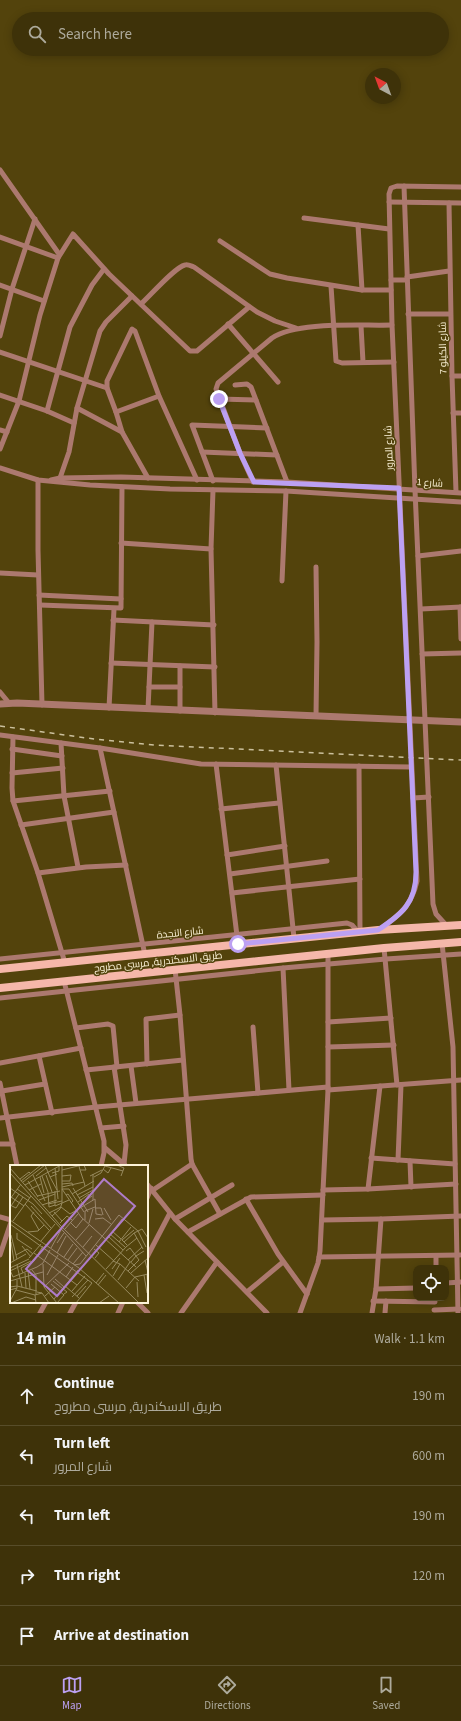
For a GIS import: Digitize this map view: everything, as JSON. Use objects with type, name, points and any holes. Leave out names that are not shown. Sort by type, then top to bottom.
[{"type":"main road","name":"طريق الاسكندرية, مرسى مطروح","points":[[0,969],[145,955],[359,931],[461,925]]},
{"type":"main road","name":"طريق الاسكندرية, مرسى مطروح","points":[[0,988],[384,948],[461,942]]},
{"type":"main road","points":[[9,958],[11,968]]},
{"type":"street","points":[[0,170],[35,219],[58,256]]},
{"type":"street","points":[[446,925],[436,914],[432,904],[429,797],[415,500],[404,186],[461,187]]},
{"type":"street","name":"شارع المرور","points":[[378,930],[401,913],[412,899],[415,890],[416,872],[399,498],[389,229],[389,194],[391,188],[404,186]]},
{"type":"street","points":[[389,202],[461,203]]},
{"type":"street","name":"شارع الكيلو 7","points":[[449,203],[450,314],[454,448],[459,492]]},
{"type":"street","points":[[304,218],[389,229]]},
{"type":"street","points":[[0,336],[12,289],[35,219]]},
{"type":"street","points":[[358,225],[362,290]]},
{"type":"street","points":[[0,449],[19,401],[44,301],[58,256],[74,234],[104,269],[192,352],[197,350],[249,306]]},
{"type":"street","points":[[0,237],[58,256]]},
{"type":"street","points":[[220,241],[270,274],[331,286],[362,290],[391,290]]},
{"type":"street","points":[[141,304],[176,270],[184,265],[189,265],[269,318],[297,328]]},
{"type":"street","points":[[47,411],[70,327],[92,285],[104,269]]},
{"type":"street","points":[[391,280],[450,271]]},
{"type":"street","points":[[0,285],[44,301]]},
{"type":"street","points":[[331,286],[336,361],[394,362]]},
{"type":"street","points":[[60,478],[69,452],[84,380],[100,331],[106,322],[132,296]]},
{"type":"street","points":[[408,314],[450,314]]},
{"type":"street","points":[[228,324],[278,382]]},
{"type":"street","points":[[254,482],[240,453],[219,399],[216,387],[218,383],[278,334],[297,328],[333,326],[392,326]]},
{"type":"street","points":[[361,326],[362,362]]},
{"type":"street","points":[[148,478],[122,432],[107,388],[109,377],[132,329],[135,331],[159,396],[197,480]]},
{"type":"street","points":[[0,352],[107,388]]},
{"type":"street","points":[[452,376],[461,376]]},
{"type":"street","points":[[235,384],[249,385],[287,482]]},
{"type":"street","points":[[0,395],[47,411],[74,424]]},
{"type":"street","points":[[116,412],[159,396]]},
{"type":"street","points":[[219,399],[256,400]]},
{"type":"street","points":[[77,408],[122,432]]},
{"type":"street","points":[[453,412],[461,413]]},
{"type":"street","points":[[213,481],[192,425],[267,428]]},
{"type":"street","points":[[0,430],[7,432]]},
{"type":"street","points":[[454,448],[461,448]]},
{"type":"street","points":[[202,452],[277,455]]},
{"type":"street","name":"شارع 1","points":[[0,468],[38,480],[122,487],[286,491],[461,502]]},
{"type":"street","name":"شارع 1","points":[[46,481],[60,478],[148,478],[287,482],[459,492]]},
{"type":"street","points":[[38,480],[38,575],[40,595],[42,705]]},
{"type":"street","points":[[40,605],[114,609],[121,608],[122,487]]},
{"type":"street","points":[[213,490],[211,549],[215,713]]},
{"type":"street","points":[[282,581],[286,491]]},
{"type":"street","points":[[121,543],[211,549]]},
{"type":"street","points":[[418,556],[461,552]]},
{"type":"street","points":[[316,567],[316,716]]},
{"type":"street","points":[[0,574],[38,575]]},
{"type":"street","points":[[40,595],[121,599]]},
{"type":"street","points":[[420,609],[460,607],[461,639]]},
{"type":"street","points":[[108,708],[114,609]]},
{"type":"street","points":[[113,620],[214,625]]},
{"type":"street","points":[[148,709],[152,622]]},
{"type":"street","points":[[422,654],[461,654]]},
{"type":"street","points":[[111,663],[215,667]]},
{"type":"street","points":[[180,666],[180,711]]},
{"type":"street","points":[[149,687],[180,687]]},
{"type":"street","points":[[0,692],[9,703]]},
{"type":"street","points":[[0,704],[9,703],[215,713],[461,722]]},
{"type":"street","points":[[0,735],[100,748],[200,764],[411,767]]},
{"type":"street","points":[[13,737],[13,801],[38,873],[66,963]]},
{"type":"street","points":[[61,743],[64,796],[78,867]]},
{"type":"street","points":[[100,748],[145,955]]},
{"type":"street","points":[[12,749],[62,756]]},
{"type":"street","points":[[216,764],[238,944]]},
{"type":"street","points":[[276,765],[279,803],[288,865],[294,938]]},
{"type":"street","points":[[359,766],[359,931]]},
{"type":"street","points":[[12,773],[63,768]]},
{"type":"street","points":[[13,801],[110,791]]},
{"type":"street","points":[[413,798],[429,797]]},
{"type":"street","points":[[221,809],[279,803]]},
{"type":"street","points":[[22,825],[114,812]]},
{"type":"street","points":[[227,855],[285,846]]},
{"type":"street","points":[[230,874],[288,865],[327,861]]},
{"type":"street","points":[[38,873],[78,867],[126,865]]},
{"type":"street","points":[[232,893],[360,879]]},
{"type":"street","name":"شارع النجدة","points":[[0,960],[63,952],[347,923],[359,931]]},
{"type":"street","points":[[435,1301],[434,1311],[459,1310],[459,1216],[456,1184],[457,1168],[454,1081],[442,943]]},
{"type":"street","points":[[384,948],[399,1085],[398,1160]]},
{"type":"street","points":[[300,1313],[319,1257],[322,1220],[328,1088],[328,954]]},
{"type":"street","points":[[0,998],[284,968],[461,954]]},
{"type":"street","points":[[284,968],[289,1090]]},
{"type":"street","points":[[175,969],[192,1164],[220,1214]]},
{"type":"street","points":[[64,982],[101,1128],[105,1148],[101,1165]]},
{"type":"street","points":[[147,1064],[146,1019],[180,1015]]},
{"type":"street","points":[[328,1022],[391,1018]]},
{"type":"street","points":[[76,1028],[108,1024],[113,1026],[115,1067],[127,1150],[125,1165]]},
{"type":"street","points":[[253,1027],[258,1093]]},
{"type":"street","points":[[328,1047],[394,1045]]},
{"type":"street","points":[[0,1063],[81,1048]]},
{"type":"street","points":[[38,1056],[52,1113]]},
{"type":"street","points":[[86,1070],[183,1060]]},
{"type":"street","points":[[131,1066],[136,1103]]},
{"type":"street","points":[[0,1118],[120,1104],[289,1090],[399,1085],[461,1080]]},
{"type":"street","points":[[0,1083],[17,1165]]},
{"type":"street","points":[[2,1091],[45,1084]]},
{"type":"street","points":[[368,1189],[380,1086]]},
{"type":"street","points":[[101,1128],[124,1126]]},
{"type":"street","points":[[0,1144],[13,1144]]},
{"type":"street","points":[[105,1148],[125,1165]]},
{"type":"street","points":[[371,1158],[410,1161],[457,1168]]},
{"type":"street","points":[[410,1161],[410,1187]]},
{"type":"street","points":[[192,1164],[150,1188],[170,1213],[267,1313]]},
{"type":"street","points":[[188,1232],[254,1196],[456,1184]]},
{"type":"street","points":[[175,1218],[232,1185]]},
{"type":"street","points":[[246,1199],[283,1262],[306,1294]]},
{"type":"street","points":[[148,1255],[170,1213]]},
{"type":"street","points":[[322,1220],[459,1216]]},
{"type":"street","points":[[0,1217],[10,1222]]},
{"type":"street","points":[[372,1313],[376,1289],[381,1219]]},
{"type":"street","points":[[0,1255],[10,1225]]},
{"type":"street","points":[[319,1257],[459,1255]]},
{"type":"street","points":[[436,1256],[436,1265]]},
{"type":"street","points":[[181,1313],[217,1262]]},
{"type":"street","points":[[247,1292],[283,1262]]},
{"type":"street","points":[[449,1283],[460,1282]]},
{"type":"street","points":[[376,1289],[413,1288]]},
{"type":"street","points":[[373,1301],[413,1300]]},
{"type":"street","points":[[385,1313],[386,1301]]},
{"type":"street","points":[[41,1313],[46,1303]]},
{"type":"street","points":[[70,1313],[75,1303]]},
{"type":"street","points":[[118,1313],[123,1303]]},
{"type":"street","points":[[138,1303],[148,1313]]},
{"type":"railway","points":[[0,726],[94,739],[155,745],[461,760]]},
{"type":"route","points":[[219,399],[240,453],[254,482],[287,482],[399,488],[416,872],[415,890],[412,899],[401,913],[378,930],[238,944]]}]
